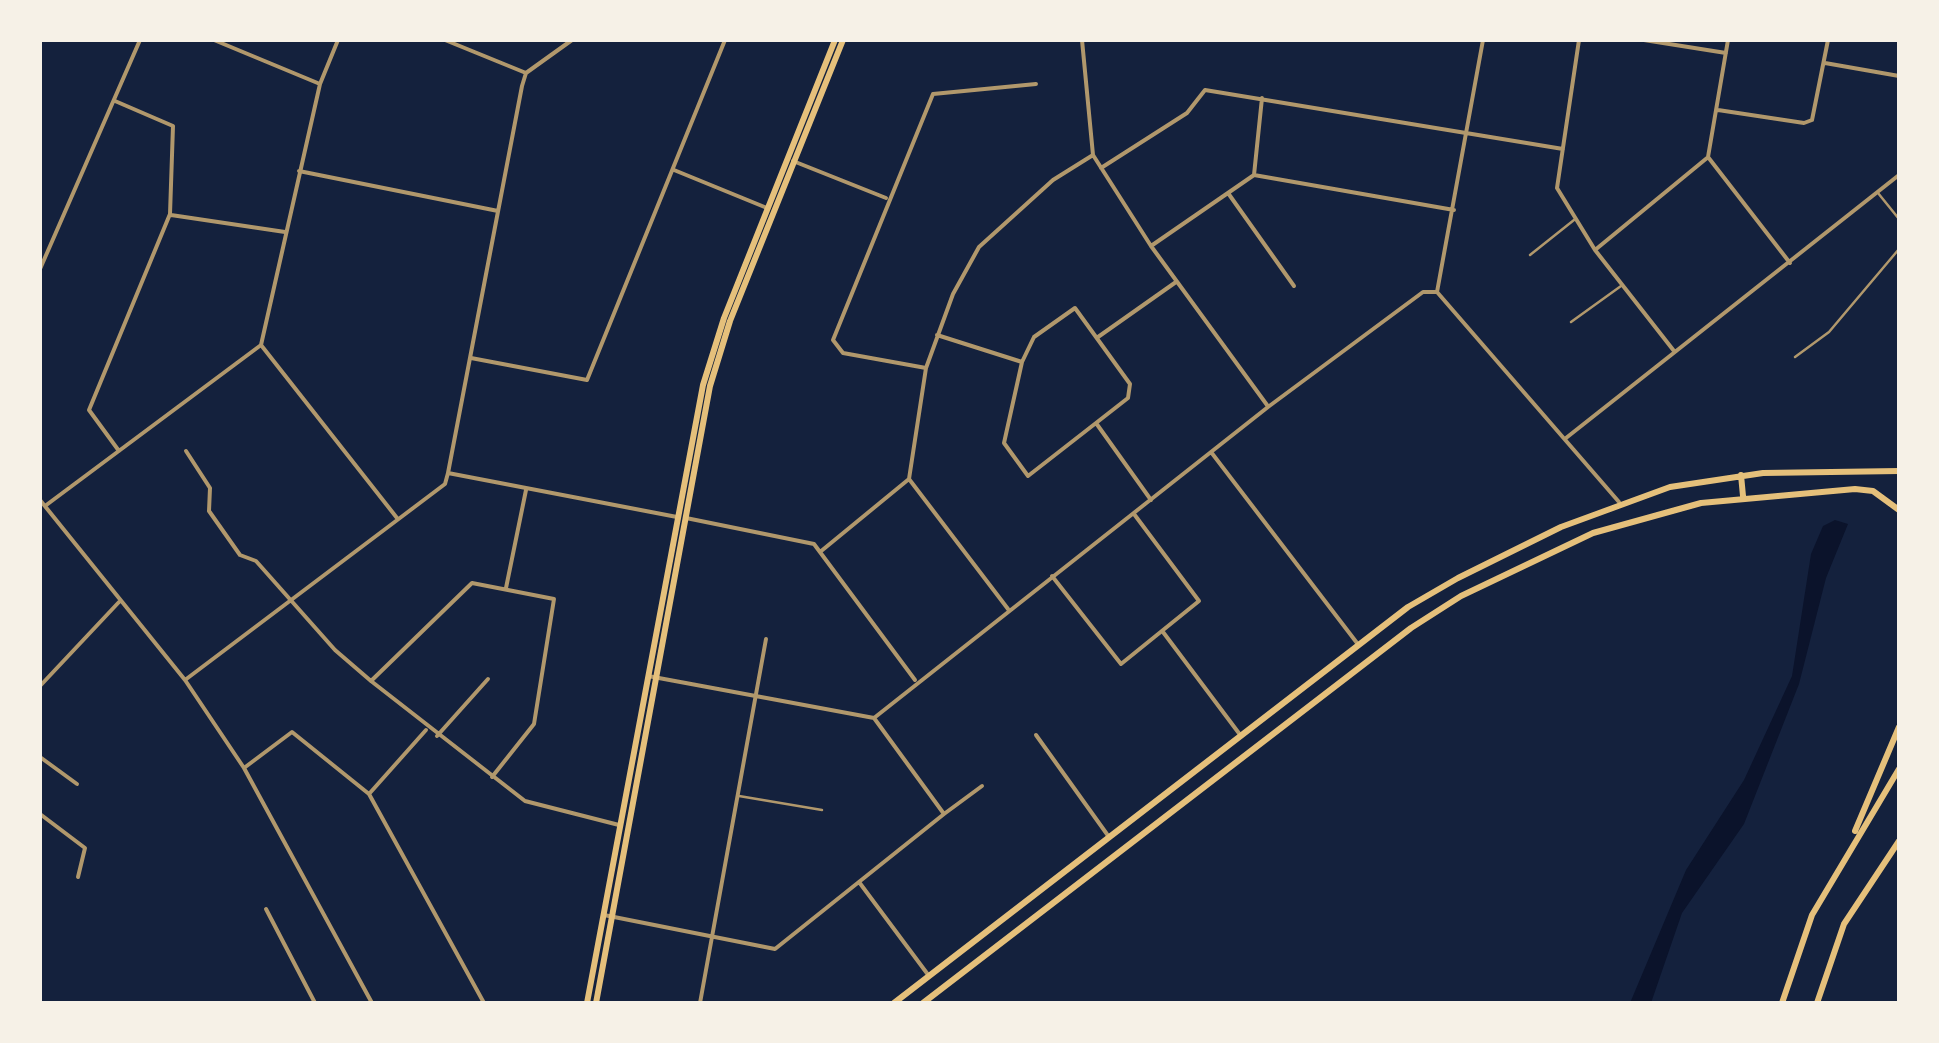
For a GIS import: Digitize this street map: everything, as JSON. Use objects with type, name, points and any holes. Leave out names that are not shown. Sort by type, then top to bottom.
[{"type":"main road","points":[[792,160],[835,40]]},
{"type":"main road","points":[[596,1003],[624,826],[682,518],[716,364],[771,210],[843,40]]},
{"type":"main road","points":[[894,1003],[1358,644],[1433,591],[1560,527],[1620,502],[1741,476],[1830,469],[1899,471]]},
{"type":"main road","points":[[1741,476],[1743,496]]},
{"type":"main road","points":[[923,1003],[1354,672],[1461,596],[1570,543],[1645,516],[1743,496],[1831,489],[1873,491],[1896,507]]},
{"type":"main road","points":[[1560,527],[1570,543]]},
{"type":"main road","points":[[1342,657],[1353,660],[1354,672]]},
{"type":"main road","points":[[1782,1003],[1802,936],[1846,851],[1899,726]]},
{"type":"main road","points":[[1846,851],[1899,769]]},
{"type":"main road","points":[[1817,1003],[1844,924],[1899,841]]},
{"type":"main road","points":[[587,1003],[608,916]]},
{"type":"main road","points":[[986,930],[998,945]]},
{"type":"street","points":[[40,268],[140,40]]},
{"type":"street","points":[[214,40],[320,84]]},
{"type":"street","points":[[45,506],[261,344],[320,84],[338,40]]},
{"type":"street","points":[[445,40],[526,73]]},
{"type":"street","points":[[185,680],[445,484],[526,73],[572,40]]},
{"type":"street","points":[[471,358],[587,380],[726,40]]},
{"type":"street","points":[[1082,40],[1093,155],[1151,246],[1268,407]]},
{"type":"street","points":[[1436,292],[1482,40]]},
{"type":"street","points":[[1579,40],[1557,188],[1595,250],[1674,351]]},
{"type":"street","points":[[1644,40],[1726,53]]},
{"type":"street","points":[[1595,250],[1708,157],[1728,40]]},
{"type":"street","points":[[1718,110],[1804,123],[1816,115],[1828,40]]},
{"type":"street","points":[[1825,63],[1899,76]]},
{"type":"street","points":[[926,368],[843,353],[834,344],[888,199],[932,94],[1036,84]]},
{"type":"street","points":[[1101,168],[1187,113],[1204,90],[1563,148]]},
{"type":"street","points":[[1254,175],[1262,98]]},
{"type":"street","points":[[115,101],[173,126],[170,214],[88,410],[119,450]]},
{"type":"street","points":[[820,552],[909,479],[926,368],[936,335],[979,247],[1053,180],[1093,155]]},
{"type":"street","points":[[1708,157],[1790,262]]},
{"type":"street","points":[[792,160],[888,199]]},
{"type":"street","points":[[674,170],[771,210]]},
{"type":"street","points":[[298,172],[498,211]]},
{"type":"street","points":[[1151,246],[1254,175],[1454,210]]},
{"type":"street","points":[[1566,438],[1899,175]]},
{"type":"street","points":[[1228,193],[1294,286]]},
{"type":"street","points":[[170,214],[285,232]]},
{"type":"street","points":[[1098,337],[1176,282]]},
{"type":"street","points":[[874,718],[1008,608],[1423,292],[1436,292],[1620,502]]},
{"type":"street","points":[[1075,308],[1098,337],[1131,388],[1128,398],[1028,476],[1004,443],[1022,362],[1034,337],[1075,308]]},
{"type":"street","points":[[936,335],[1022,362]]},
{"type":"street","points":[[261,344],[399,520]]},
{"type":"street","points":[[1096,422],[1151,500]]},
{"type":"street","points":[[186,451],[210,488],[209,511],[240,555],[256,561],[335,650],[371,681],[437,736],[530,804],[624,826]]},
{"type":"street","points":[[1211,452],[1358,644]]},
{"type":"street","points":[[448,473],[814,544],[916,682]]},
{"type":"street","points":[[909,479],[1008,608]]},
{"type":"street","points":[[506,588],[526,488]]},
{"type":"street","points":[[40,500],[185,680],[244,768],[372,1003]]},
{"type":"street","points":[[1052,576],[1121,664],[1199,601],[1134,514]]},
{"type":"street","points":[[371,681],[472,583],[554,599],[534,724],[492,777]]},
{"type":"street","points":[[40,686],[120,600]]},
{"type":"street","points":[[1162,631],[1241,736]]},
{"type":"street","points":[[700,1003],[766,639]]},
{"type":"street","points":[[652,677],[874,718],[944,814]]},
{"type":"street","points":[[437,736],[488,679]]},
{"type":"street","points":[[369,794],[427,728]]},
{"type":"street","points":[[244,768],[292,732],[369,794],[484,1003]]},
{"type":"street","points":[[1036,735],[1109,837]]},
{"type":"street","points":[[40,756],[77,784]]},
{"type":"street","points":[[608,916],[775,948],[982,786]]},
{"type":"street","points":[[40,814],[85,848],[78,876]]},
{"type":"street","points":[[858,882],[929,976]]},
{"type":"street","points":[[266,909],[315,1003]]},
{"type":"lane","points":[[1878,194],[1899,219]]},
{"type":"lane","points":[[1530,255],[1574,220]]},
{"type":"lane","points":[[1795,357],[1830,332],[1859,291],[1899,249]]},
{"type":"lane","points":[[1571,322],[1622,285]]},
{"type":"lane","points":[[738,796],[822,810]]},
{"type":"water","points":[[1835,520],[1848,524],[1826,578],[1799,684],[1744,824],[1682,913],[1651,1003],[1630,1003],[1686,870],[1744,780],[1792,676],[1811,554],[1823,526]]}]
